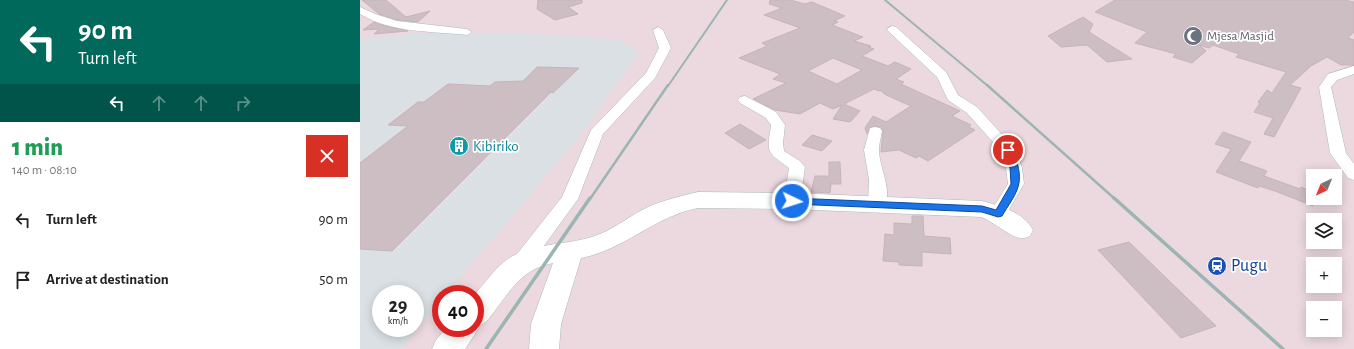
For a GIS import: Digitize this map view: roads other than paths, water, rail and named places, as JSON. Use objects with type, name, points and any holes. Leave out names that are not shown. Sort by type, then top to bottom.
[{"type":"street","points":[[360,10],[369,16],[384,22],[467,32]]},
{"type":"street","points":[[892,29],[942,75],[953,97],[972,110],[1008,150],[1014,168],[1016,184],[998,214]]},
{"type":"street","points":[[484,304],[504,279],[520,264],[570,198],[596,133],[651,75],[665,48],[658,30]]},
{"type":"street","points":[[1354,70],[1338,74],[1327,81],[1325,87],[1338,153],[1354,175]]},
{"type":"street","points":[[745,100],[776,120],[778,125],[775,146],[779,155],[797,167],[792,201]]},
{"type":"street","points":[[875,131],[870,146],[871,159],[877,177],[877,205]]},
{"type":"street","points":[[520,264],[536,257],[609,240],[656,213],[678,204],[698,200],[792,201],[982,209],[998,214],[1012,221],[1021,230]]},
{"type":"street","points":[[544,349],[546,324],[571,250]]},
{"type":"street","points":[[447,349],[457,337]]},
{"type":"railway","points":[[668,86],[727,0]]},
{"type":"railway","points":[[885,0],[988,86]]},
{"type":"railway","points":[[590,199],[668,85]]},
{"type":"railway","points":[[987,85],[1115,199]]},
{"type":"railway","points":[[486,349],[590,198]]},
{"type":"railway","points":[[1114,198],[1283,349]]},
{"type":"place","name":"Mjesa Masjid","points":[[1193,36]]},
{"type":"place","name":"Kibiriko","points":[[459,146]]},
{"type":"place","name":"Pugu","points":[[1217,266]]}]
